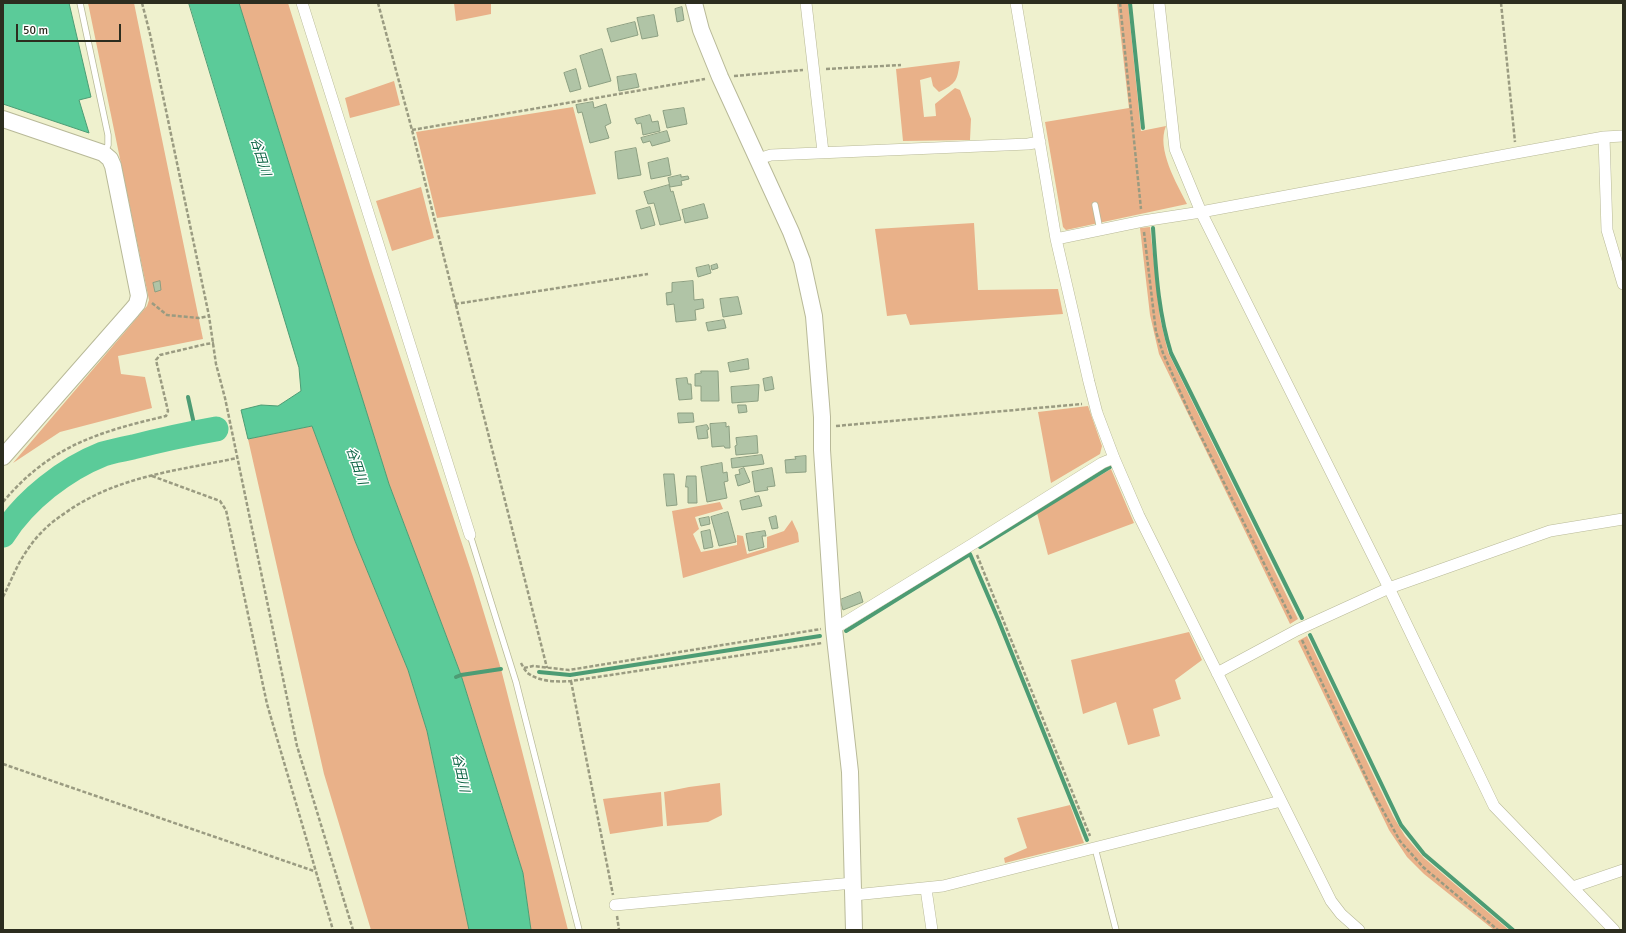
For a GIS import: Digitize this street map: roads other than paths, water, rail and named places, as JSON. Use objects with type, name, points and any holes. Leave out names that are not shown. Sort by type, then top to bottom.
[{"type":"street","points":[[302,3],[470,535]]},
{"type":"street","points":[[694,3],[702,30],[720,77],[791,232],[802,261],[810,294],[817,348],[822,428],[828,629],[850,772],[854,930]]},
{"type":"street","points":[[806,3],[823,152]]},
{"type":"street","points":[[1016,3],[1056,239],[1094,402],[1114,458],[1140,516],[1216,673],[1331,901],[1341,914],[1359,930]]},
{"type":"street","points":[[1159,3],[1175,149],[1201,212],[1389,588],[1494,806],[1614,930]]},
{"type":"street","points":[[3,119],[103,153],[110,159],[113,166],[139,296],[132,310],[3,457]]},
{"type":"street","points":[[1056,239],[1143,221],[1201,212],[1604,137],[1623,136]]},
{"type":"street","points":[[1604,137],[1607,230],[1623,284]]},
{"type":"street","points":[[758,159],[771,155],[1028,144],[1040,142]]},
{"type":"street","points":[[828,629],[971,545],[1102,463],[1114,458]]},
{"type":"street","points":[[1216,673],[1297,630],[1389,588],[1550,531],[1623,519]]},
{"type":"street","points":[[615,905],[854,889],[926,889],[1280,801]]},
{"type":"street","points":[[1573,887],[1623,870]]},
{"type":"street","points":[[926,889],[932,930]]},
{"type":"lane","points":[[80,3],[108,135],[108,144],[103,153]]},
{"type":"lane","points":[[1095,206],[1100,231]]},
{"type":"lane","points":[[470,535],[516,682],[579,930]]},
{"type":"lane","points":[[1095,848],[1116,930]]},
{"type":"water","points":[[3,3],[69,3],[91,97],[79,100],[89,133],[3,104]]},
{"type":"water","name":"谷田川","points":[[189,3],[239,3],[389,484],[461,675],[523,873],[531,930],[469,930],[427,731],[408,670],[355,541],[312,426],[248,439],[241,410],[261,405],[278,406],[301,391],[299,368]]},
{"type":"waterway","points":[[1130,3],[1143,128]]},
{"type":"waterway","points":[[1153,228],[1160,307],[1171,353],[1302,618]]},
{"type":"waterway","points":[[188,397],[196,433]]},
{"type":"waterway","points":[[3,535],[12,522],[34,498],[60,477],[89,460],[114,451],[216,429]]},
{"type":"waterway","points":[[980,547],[1110,467]]},
{"type":"waterway","points":[[846,631],[970,554],[998,619],[1087,840]]},
{"type":"waterway","points":[[1310,635],[1401,825],[1424,854],[1513,930]]},
{"type":"waterway","points":[[539,672],[570,675],[820,636]]},
{"type":"waterway","points":[[456,677],[501,669]]}]
